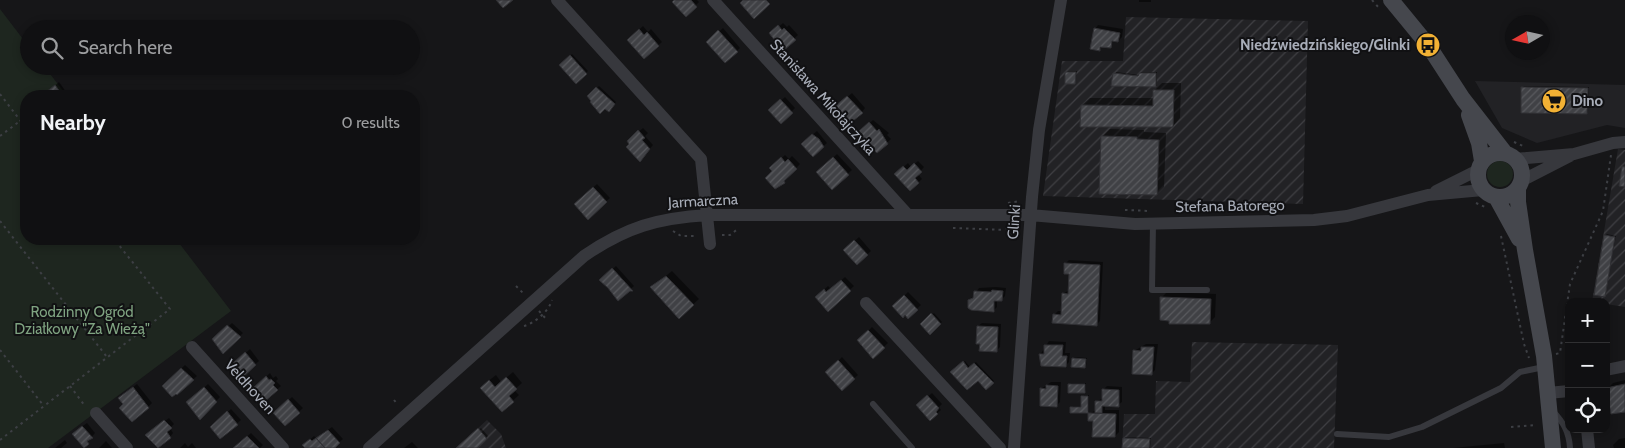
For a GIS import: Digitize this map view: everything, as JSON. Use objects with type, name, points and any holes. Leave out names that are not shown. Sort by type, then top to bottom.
[{"type":"main road","points":[[1386,5],[1428,45],[1491,138],[1516,154],[1522,169],[1517,195],[1540,364],[1549,400],[1553,448]]},
{"type":"main road","points":[[1463,99],[1479,143],[1480,184],[1525,250]]},
{"type":"main road","points":[[1480,166],[1492,154],[1516,154]]},
{"type":"main road","points":[[1490,199],[1508,196],[1520,184]]},
{"type":"street","points":[[558,0],[701,159],[710,240]]},
{"type":"street","name":"Stanisława Mikołajczyka","points":[[713,0],[908,215]]},
{"type":"street","name":"Glinki","points":[[1014,448],[1030,215],[1039,130],[1061,0]]},
{"type":"street","points":[[1520,184],[1574,154],[1619,142]]},
{"type":"street","points":[[1516,154],[1574,154]]},
{"type":"street","name":"Stefana Batorego","points":[[1428,195],[1480,166]]},
{"type":"street","name":"Stefana Batorego","points":[[1030,215],[1153,224],[1314,220],[1347,216],[1428,195],[1466,190],[1490,199]]},
{"type":"street","name":"Jarmarczna","points":[[369,448],[572,266],[602,244],[633,228],[676,217],[708,214],[1030,215]]},
{"type":"street","points":[[866,303],[1000,448]]},
{"type":"street","name":"Veldhoven","points":[[192,347],[283,448]]},
{"type":"street","points":[[1610,369],[1625,366]]},
{"type":"street","points":[[1549,400],[1565,393]]},
{"type":"street","points":[[93,413],[127,448]]},
{"type":"street","points":[[1587,433],[1589,448]]},
{"type":"lane","points":[[1153,224],[1152,290],[1207,290]]},
{"type":"lane","points":[[1337,434],[1389,437],[1422,427],[1501,388],[1520,372],[1540,364]]},
{"type":"lane","points":[[1549,400],[1564,423],[1569,436],[1570,448]]},
{"type":"lane","points":[[873,404],[912,448]]},
{"type":"path","points":[[1372,0],[1386,5]]},
{"type":"path","points":[[0,94],[20,120],[0,136]]},
{"type":"path","points":[[1491,138],[1496,134],[1501,135],[1516,154]]},
{"type":"path","points":[[1500,231],[1524,344],[1540,364],[1560,353],[1570,284],[1603,211],[1619,142]]},
{"type":"path","points":[[1466,190],[1470,199],[1490,199]]},
{"type":"path","points":[[0,221],[107,358]]},
{"type":"path","points":[[670,229],[681,236],[710,240],[730,235],[742,225]]},
{"type":"path","points":[[952,228],[1006,230]]},
{"type":"path","points":[[0,440],[170,309],[119,245]]},
{"type":"path","points":[[523,326],[530,325],[550,307],[553,297]]},
{"type":"path","points":[[0,350],[44,406]]},
{"type":"path","points":[[70,386],[93,413]]},
{"type":"path","points":[[1512,427],[1537,425],[1538,432]]},
{"type":"shaded area","points":[[1126,17],[1308,21],[1303,204],[1043,196],[1062,61],[1123,61]]},
{"type":"shaded area","points":[[1475,81],[1625,85],[1625,128],[1607,125],[1537,143],[1502,128]]},
{"type":"shaded area","points":[[1618,149],[1625,150],[1625,307],[1610,305],[1610,298],[1593,298]]},
{"type":"shaded area","points":[[1192,342],[1338,345],[1334,448],[1122,448],[1124,414],[1155,414],[1156,381],[1190,382]]},
{"type":"shaded area","points":[[487,420],[501,434],[506,448],[456,448]]},
{"type":"green space","name":"Rodzinny Ogród Działkowy \"Za Wieżą\"","points":[[0,9],[20,35],[20,75],[51,75],[62,90],[20,90],[20,245],[181,245],[231,311],[48,448],[0,448]]},
{"type":"green space","points":[[1500,161],[1509,165],[1513,174],[1509,183],[1500,187],[1491,183],[1487,174],[1491,165]]},
{"type":"building","points":[[496,0],[513,0],[503,8]]},
{"type":"building","points":[[674,0],[691,0],[697,7],[686,17],[672,2]]},
{"type":"building","points":[[743,0],[766,0],[770,4],[754,19],[740,3]]},
{"type":"building","points":[[778,25],[782,30],[784,28],[796,40],[783,51],[769,33]]},
{"type":"building","points":[[1094,28],[1120,33],[1118,42],[1112,41],[1111,48],[1100,47],[1100,51],[1090,49]]},
{"type":"building","points":[[639,29],[644,35],[647,32],[659,46],[644,59],[627,40]]},
{"type":"building","points":[[718,30],[738,52],[725,63],[706,42]]},
{"type":"building","points":[[570,55],[587,74],[576,84],[559,65]]},
{"type":"building","points":[[1065,72],[1076,72],[1075,84],[1065,84]]},
{"type":"building","points":[[1113,73],[1138,76],[1139,73],[1156,73],[1156,87],[1111,86]]},
{"type":"building","points":[[55,85],[59,90],[49,90]]},
{"type":"building","points":[[596,87],[615,104],[609,112],[605,109],[600,114],[590,102],[587,96]]},
{"type":"building","name":"Dino","points":[[1521,87],[1588,88],[1587,114],[1521,113]]},
{"type":"building","points":[[1153,90],[1174,90],[1173,127],[1080,127],[1081,105],[1153,106]]},
{"type":"building","points":[[847,96],[863,113],[849,124],[834,107]]},
{"type":"building","points":[[780,99],[793,113],[781,124],[768,110]]},
{"type":"building","points":[[869,122],[877,131],[879,129],[888,144],[877,153],[864,142],[866,140],[858,132]]},
{"type":"building","points":[[638,130],[645,138],[642,140],[650,149],[640,162],[626,147],[629,144],[627,141]]},
{"type":"building","points":[[812,134],[819,139],[824,147],[813,157],[801,144]]},
{"type":"building","points":[[1101,136],[1159,140],[1157,195],[1099,194]]},
{"type":"building","points":[[781,157],[785,162],[788,159],[797,169],[784,181],[785,183],[775,189],[765,178],[772,171],[769,168]]},
{"type":"building","points":[[833,157],[849,175],[832,190],[816,172]]},
{"type":"building","points":[[914,163],[922,172],[915,178],[919,183],[910,191],[894,174],[903,166],[907,170]]},
{"type":"building","points":[[1622,166],[1625,167],[1625,187],[1619,186]]},
{"type":"building","points":[[593,187],[607,202],[588,220],[574,204]]},
{"type":"building","points":[[1604,235],[1615,237],[1605,297],[1594,295]]},
{"type":"building","points":[[854,240],[868,255],[857,265],[843,250]]},
{"type":"building","points":[[1064,263],[1100,265],[1097,326],[1052,323],[1053,314],[1061,315],[1062,293],[1068,294],[1069,274],[1064,274]]},
{"type":"building","points":[[612,268],[633,291],[630,291],[618,301],[599,280]]},
{"type":"building","points":[[666,276],[694,305],[679,319],[650,287]]},
{"type":"building","points":[[841,280],[851,291],[828,312],[815,297],[824,289],[826,292]]},
{"type":"building","points":[[992,290],[1003,291],[1002,301],[994,301],[994,312],[971,310],[968,308],[968,300],[973,298],[974,291],[991,292]]},
{"type":"building","points":[[904,295],[918,310],[908,319],[905,315],[903,318],[892,306]]},
{"type":"building","points":[[1160,297],[1211,299],[1210,324],[1169,324],[1169,321],[1160,320]]},
{"type":"building","points":[[931,313],[941,324],[930,335],[920,324]]},
{"type":"building","points":[[227,325],[241,337],[223,354],[212,339]]},
{"type":"building","points":[[977,326],[998,327],[997,352],[979,351],[980,344],[976,344]]},
{"type":"building","points":[[868,330],[885,348],[873,359],[857,340]]},
{"type":"building","points":[[1044,345],[1063,345],[1062,356],[1067,356],[1066,367],[1041,366],[1039,354],[1044,354]]},
{"type":"building","points":[[1141,347],[1154,347],[1152,375],[1132,374],[1133,350],[1141,351]]},
{"type":"building","points":[[245,352],[256,365],[242,378],[231,365]]},
{"type":"building","points":[[1072,358],[1086,359],[1085,368],[1071,367]]},
{"type":"building","points":[[838,360],[855,379],[842,391],[825,372]]},
{"type":"building","points":[[963,361],[968,368],[974,363],[994,383],[986,390],[978,381],[967,390],[950,372]]},
{"type":"building","points":[[181,368],[194,380],[172,397],[162,386]]},
{"type":"building","points":[[266,376],[275,383],[273,385],[278,390],[264,402],[252,389]]},
{"type":"building","points":[[506,377],[517,389],[509,396],[514,402],[502,412],[480,388],[489,380],[495,387]]},
{"type":"building","points":[[1068,384],[1085,384],[1085,393],[1068,393]]},
{"type":"building","points":[[1625,384],[1625,412],[1611,414],[1610,387]]},
{"type":"building","points":[[1046,385],[1058,386],[1057,407],[1040,406],[1040,388],[1046,389]]},
{"type":"building","points":[[133,387],[149,408],[132,422],[119,408],[123,404],[118,398]]},
{"type":"building","points":[[204,387],[217,402],[200,420],[186,402]]},
{"type":"building","points":[[1102,389],[1119,390],[1119,407],[1102,406],[1102,413],[1095,413],[1095,401],[1102,401]]},
{"type":"building","points":[[927,395],[939,408],[936,412],[938,414],[930,421],[916,405]]},
{"type":"building","points":[[1081,396],[1088,396],[1088,413],[1070,413],[1070,407],[1081,407]]},
{"type":"building","points":[[288,399],[300,413],[285,426],[273,413]]},
{"type":"building","points":[[227,411],[238,425],[220,439],[210,427]]},
{"type":"building","points":[[1088,413],[1116,414],[1115,437],[1092,437],[1093,421],[1088,421]]},
{"type":"building","points":[[164,420],[172,428],[167,432],[171,438],[158,448],[145,435]]},
{"type":"building","points":[[82,426],[93,438],[87,441],[89,444],[84,448],[72,434]]},
{"type":"building","points":[[478,428],[487,439],[477,448],[456,448]]},
{"type":"building","points":[[328,430],[340,443],[335,448],[325,448],[316,438]]},
{"type":"building","points":[[247,436],[259,448],[233,448]]},
{"type":"building","points":[[316,438],[325,448],[305,448],[302,445],[310,439],[312,441]]},
{"type":"building","points":[[1123,438],[1150,439],[1149,448],[1122,448]]},
{"type":"place","name":"Niedźwiedzińskiego/Glinki","points":[[1428,45]]},
{"type":"place","name":"Dino","points":[[1554,101]]}]
